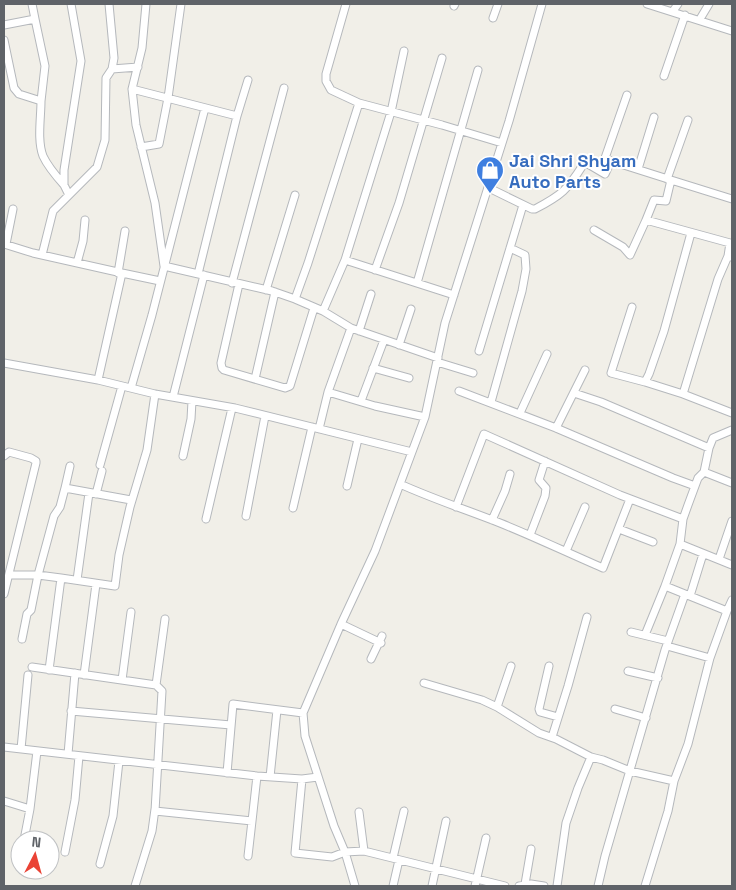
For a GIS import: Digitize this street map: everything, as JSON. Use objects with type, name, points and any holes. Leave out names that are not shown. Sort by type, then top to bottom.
[{"type":"street","points":[[32,4],[45,66],[41,101],[40,140],[43,156],[52,172],[64,185],[68,195]]},
{"type":"street","points":[[64,185],[67,150],[81,61],[71,4]]},
{"type":"street","points":[[42,255],[53,211],[98,164],[104,140],[106,78],[112,69],[114,58],[109,4]]},
{"type":"street","points":[[146,4],[142,48],[132,89],[136,125],[155,203],[164,266]]},
{"type":"street","points":[[141,147],[159,144],[168,98],[181,4]]},
{"type":"street","points":[[346,4],[326,81],[331,90],[359,103],[502,143]]},
{"type":"street","points":[[493,18],[498,4]]},
{"type":"street","points":[[355,886],[346,852],[334,826],[318,777],[306,736],[303,713],[375,551],[425,417],[445,323],[489,188],[542,4]]},
{"type":"street","points":[[648,4],[732,30]]},
{"type":"street","points":[[673,12],[678,4]]},
{"type":"street","points":[[700,20],[709,4]]},
{"type":"street","points":[[664,76],[685,15]]},
{"type":"street","points":[[4,25],[35,19]]},
{"type":"street","points":[[4,40],[14,88],[19,94],[37,98],[41,101]]},
{"type":"street","points":[[323,311],[345,260],[392,112],[404,51]]},
{"type":"street","points":[[375,270],[392,226],[442,58]]},
{"type":"street","points":[[112,69],[138,67]]},
{"type":"street","points":[[417,283],[478,70]]},
{"type":"street","points":[[172,397],[248,80]]},
{"type":"street","points":[[284,88],[235,284],[221,366],[224,370],[285,388],[290,386],[314,308]]},
{"type":"street","points":[[132,89],[238,116]]},
{"type":"street","points":[[627,95],[605,158],[732,199]]},
{"type":"street","points":[[295,298],[359,103]]},
{"type":"street","points":[[130,388],[205,108]]},
{"type":"street","points":[[638,170],[654,117]]},
{"type":"street","points":[[594,230],[623,247],[630,255],[654,200],[666,201],[669,180],[688,120]]},
{"type":"street","points":[[489,188],[536,209],[564,193],[585,163],[605,174],[611,161]]},
{"type":"street","points":[[266,290],[295,195]]},
{"type":"street","points":[[479,352],[524,205]]},
{"type":"street","points":[[13,209],[5,244],[42,255],[160,281]]},
{"type":"street","points":[[78,263],[83,241],[84,220]]},
{"type":"street","points":[[646,220],[691,233],[731,239],[730,256],[718,279],[683,394]]},
{"type":"street","points":[[98,380],[120,273],[125,231]]},
{"type":"street","points":[[645,382],[666,323],[691,233]]},
{"type":"street","points":[[491,402],[508,345],[526,269],[525,255],[510,248]]},
{"type":"street","points":[[345,260],[454,295]]},
{"type":"street","points":[[164,266],[295,298],[323,311],[351,328],[473,373]]},
{"type":"street","points":[[255,379],[276,292]]},
{"type":"street","points":[[359,331],[371,294]]},
{"type":"street","points":[[632,307],[612,373],[683,394],[732,413]]},
{"type":"street","points":[[399,345],[410,310]]},
{"type":"street","points":[[293,508],[315,428],[351,328]]},
{"type":"street","points":[[361,401],[384,340]]},
{"type":"street","points":[[520,413],[547,354]]},
{"type":"street","points":[[4,363],[98,380],[155,394],[232,408],[412,452]]},
{"type":"street","points":[[373,368],[409,378]]},
{"type":"street","points":[[556,428],[585,370]]},
{"type":"street","points":[[77,580],[93,494],[122,386]]},
{"type":"street","points":[[459,391],[520,413],[695,486]]},
{"type":"street","points":[[328,392],[425,417]]},
{"type":"street","points":[[574,393],[709,448]]},
{"type":"street","points":[[9,576],[38,575],[115,586],[132,500],[146,450],[155,394]]},
{"type":"street","points":[[183,456],[191,419],[192,401]]},
{"type":"street","points":[[206,519],[232,408]]},
{"type":"street","points":[[246,516],[266,416]]},
{"type":"street","points":[[645,635],[680,544],[684,519],[698,478],[704,472],[713,438],[732,430]]},
{"type":"street","points":[[456,507],[476,450],[484,434],[630,499],[684,519]]},
{"type":"street","points":[[347,486],[358,439]]},
{"type":"street","points":[[4,456],[9,452],[36,461],[4,594]]},
{"type":"street","points":[[530,535],[545,496],[546,488],[539,480],[539,477],[545,460]]},
{"type":"street","points":[[22,639],[54,516],[60,507],[70,466]]},
{"type":"street","points":[[704,472],[732,483]]},
{"type":"street","points":[[492,520],[505,491],[510,474]]},
{"type":"street","points":[[400,484],[431,498],[530,535],[603,568],[630,499]]},
{"type":"street","points":[[65,488],[132,500]]},
{"type":"street","points":[[566,551],[585,507]]},
{"type":"street","points":[[719,559],[732,521]]},
{"type":"street","points":[[619,529],[653,542]]},
{"type":"street","points":[[680,544],[732,564]]},
{"type":"street","points":[[598,886],[605,856],[668,643],[703,554]]},
{"type":"street","points":[[49,670],[61,578]]},
{"type":"street","points":[[84,675],[96,584]]},
{"type":"street","points":[[665,586],[727,611]]},
{"type":"street","points":[[645,886],[668,811],[674,781],[688,744],[710,658],[732,600]]},
{"type":"street","points":[[122,680],[131,612]]},
{"type":"street","points":[[552,737],[587,617]]},
{"type":"street","points":[[156,685],[165,619]]},
{"type":"street","points":[[341,624],[381,641],[371,658]]},
{"type":"street","points":[[631,632],[645,635],[710,658]]},
{"type":"street","points":[[497,707],[511,666]]},
{"type":"street","points":[[549,666],[539,709],[540,712],[558,717]]},
{"type":"street","points":[[32,667],[156,685],[162,691],[152,831],[135,886]]},
{"type":"street","points":[[628,671],[658,678]]},
{"type":"street","points":[[68,754],[75,673]]},
{"type":"street","points":[[21,749],[28,676]]},
{"type":"street","points":[[424,683],[482,700],[539,733],[552,737],[591,757],[630,771],[674,781]]},
{"type":"street","points":[[227,773],[233,704],[303,713]]},
{"type":"street","points":[[615,709],[646,718]]},
{"type":"street","points":[[270,777],[277,710]]},
{"type":"street","points":[[72,711],[231,724]]},
{"type":"street","points":[[4,747],[257,776],[302,779],[318,777]]},
{"type":"street","points":[[26,830],[37,751]]},
{"type":"street","points":[[65,852],[75,800],[79,756]]},
{"type":"street","points":[[557,886],[566,823],[591,757]]},
{"type":"street","points":[[100,864],[113,816],[120,761]]},
{"type":"street","points":[[248,856],[257,776]]},
{"type":"street","points":[[302,779],[296,853],[332,857],[346,852],[364,851],[436,869],[476,883],[506,886]]},
{"type":"street","points":[[4,801],[30,809]]},
{"type":"street","points":[[155,808],[155,811],[252,821]]},
{"type":"street","points":[[393,886],[404,811]]},
{"type":"street","points":[[359,812],[364,851]]},
{"type":"street","points":[[432,886],[446,821]]},
{"type":"street","points":[[476,883],[486,838]]},
{"type":"street","points":[[532,849],[522,885],[544,886]]},
{"type":"place","name":"Jai Shri Shyam Auto Parts","points":[[490,194]]}]
